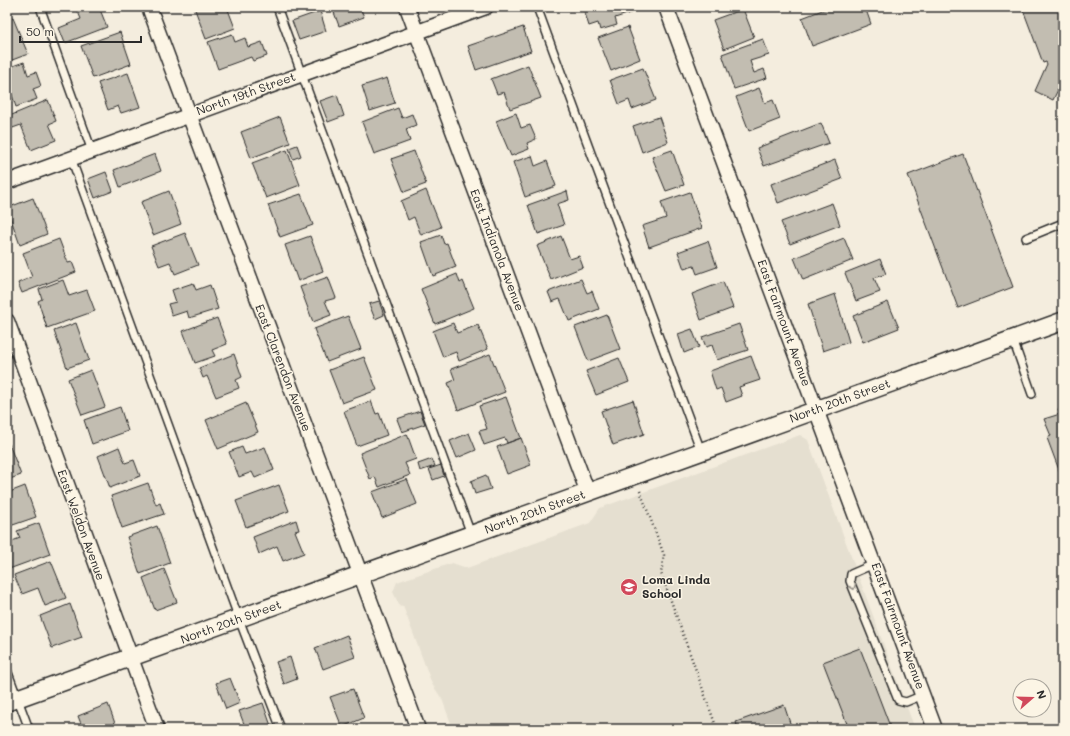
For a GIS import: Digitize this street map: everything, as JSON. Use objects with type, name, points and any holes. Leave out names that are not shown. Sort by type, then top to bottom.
[{"type":"street","name":"East Clarendon Avenue","points":[[149,7],[418,729]]},
{"type":"street","name":"East Indianola Avenue","points":[[407,7],[588,493]]},
{"type":"street","name":"North 19th Street","points":[[7,182],[486,7]]},
{"type":"street","name":"East Fairmount Avenue","points":[[666,7],[875,564],[935,729]]},
{"type":"street","name":"East Weldon Avenue","points":[[7,321],[157,729]]},
{"type":"street","name":"North 20th Street","points":[[12,700],[361,576],[816,409],[1063,321]]},
{"type":"lane","points":[[40,7],[92,151]]},
{"type":"lane","points":[[277,7],[472,535]]},
{"type":"lane","points":[[537,7],[701,452]]},
{"type":"lane","points":[[71,158],[239,619],[281,729]]},
{"type":"lane","points":[[1026,238],[1063,223]]},
{"type":"lane","points":[[1012,339],[1032,394]]},
{"type":"lane","points":[[875,564],[851,574],[850,581],[898,700],[906,702],[923,695]]},
{"type":"lane","points":[[7,670],[12,700],[29,729]]},
{"type":"path","points":[[640,491],[664,554],[661,573],[717,729]]},
{"type":"shaded area","name":"Loma Linda School","points":[[800,435],[808,440],[915,729],[453,729],[442,699],[432,684],[403,606],[400,607],[393,592],[397,582],[452,563],[467,568],[590,523],[600,508]]},
{"type":"building","points":[[76,7],[99,7],[107,27],[65,43],[59,28],[81,19]]},
{"type":"building","points":[[194,7],[227,7],[235,28],[206,39]]},
{"type":"building","points":[[332,7],[360,7],[364,17],[339,26]]},
{"type":"building","points":[[583,7],[631,7],[633,12],[615,18],[617,25],[600,30],[598,23],[589,26]]},
{"type":"building","points":[[830,7],[865,7],[871,24],[812,46],[802,18]]},
{"type":"building","points":[[1022,7],[1063,7],[1063,79],[1053,100],[1035,91],[1047,64],[1046,62],[1043,63]]},
{"type":"building","points":[[743,9],[754,37],[724,49],[713,20]]},
{"type":"building","points":[[320,11],[326,31],[299,40],[292,21]]},
{"type":"building","points":[[13,18],[28,54],[7,62],[7,20]]},
{"type":"building","points":[[523,27],[531,51],[476,70],[468,46]]},
{"type":"building","points":[[628,27],[640,59],[611,71],[598,38]]},
{"type":"building","points":[[120,32],[131,64],[93,78],[81,46]]},
{"type":"building","points":[[232,34],[235,42],[245,38],[248,47],[262,42],[267,56],[253,61],[251,57],[218,69],[208,42]]},
{"type":"building","points":[[763,39],[769,55],[750,61],[754,73],[764,69],[767,78],[734,89],[722,54]]},
{"type":"building","points":[[24,62],[28,75],[36,72],[41,86],[33,89],[37,99],[16,107],[7,80],[7,68]]},
{"type":"building","points":[[528,65],[541,98],[510,109],[504,92],[497,94],[491,79]]},
{"type":"building","points":[[643,68],[656,100],[632,109],[629,100],[619,104],[610,80]]},
{"type":"building","points":[[128,73],[140,107],[121,113],[118,106],[108,110],[98,83]]},
{"type":"building","points":[[387,78],[395,103],[370,111],[362,86]]},
{"type":"building","points":[[759,88],[765,103],[773,100],[780,119],[749,131],[736,97]]},
{"type":"building","points":[[337,95],[344,116],[328,122],[320,101]]},
{"type":"building","points":[[48,100],[56,121],[49,124],[56,140],[31,150],[21,125],[7,130],[7,117]]},
{"type":"building","points":[[398,108],[402,118],[412,114],[416,125],[406,129],[410,141],[374,154],[362,122]]},
{"type":"building","points":[[516,113],[521,128],[530,125],[536,139],[527,143],[529,149],[511,156],[496,121]]},
{"type":"building","points":[[280,117],[290,143],[251,158],[241,132]]},
{"type":"building","points":[[659,117],[668,142],[642,152],[633,126]]},
{"type":"building","points":[[821,123],[829,143],[764,166],[757,148]]},
{"type":"building","points":[[297,145],[301,156],[293,159],[289,148]]},
{"type":"building","points":[[287,150],[300,185],[266,198],[252,163]]},
{"type":"building","points":[[672,150],[684,185],[666,191],[652,157]]},
{"type":"building","points":[[414,151],[426,184],[404,192],[391,159]]},
{"type":"building","points":[[155,154],[161,171],[120,187],[114,170]]},
{"type":"building","points":[[963,154],[1013,287],[958,308],[908,175]]},
{"type":"building","points":[[532,156],[535,166],[547,161],[556,186],[525,197],[513,162]]},
{"type":"building","points":[[835,160],[842,179],[778,203],[771,184]]},
{"type":"building","points":[[106,172],[113,191],[95,198],[88,179]]},
{"type":"building","points":[[426,190],[441,227],[421,235],[414,217],[408,220],[401,201]]},
{"type":"building","points":[[169,191],[181,224],[153,235],[141,202]]},
{"type":"building","points":[[567,191],[569,200],[557,204],[564,225],[538,234],[528,205]]},
{"type":"building","points":[[690,192],[702,228],[649,247],[642,226],[666,218],[661,202]]},
{"type":"building","points":[[301,194],[313,225],[280,237],[268,205]]},
{"type":"building","points":[[33,198],[47,234],[20,245],[7,208]]},
{"type":"building","points":[[832,203],[840,225],[790,244],[781,222]]},
{"type":"building","points":[[185,233],[198,265],[175,274],[170,262],[159,266],[151,246]]},
{"type":"building","points":[[441,235],[444,244],[447,243],[456,267],[433,276],[421,242]]},
{"type":"building","points":[[310,236],[323,271],[298,281],[285,245]]},
{"type":"building","points":[[561,236],[570,259],[579,256],[583,267],[551,280],[537,246]]},
{"type":"building","points":[[844,238],[853,260],[803,280],[794,258]]},
{"type":"building","points":[[59,239],[68,263],[72,262],[76,272],[22,293],[18,283],[32,277],[23,253]]},
{"type":"building","points":[[708,241],[717,267],[697,274],[694,266],[684,269],[678,252]]},
{"type":"building","points":[[880,259],[886,274],[874,278],[880,292],[856,301],[845,273]]},
{"type":"building","points":[[457,274],[460,283],[463,281],[474,308],[435,324],[421,289]]},
{"type":"building","points":[[328,277],[336,298],[325,301],[331,315],[313,322],[300,287]]},
{"type":"building","points":[[581,279],[587,293],[592,291],[599,309],[569,321],[560,299],[552,302],[548,292]]},
{"type":"building","points":[[63,280],[69,296],[87,290],[95,311],[47,328],[38,301],[42,299],[39,289]]},
{"type":"building","points":[[723,282],[733,308],[701,320],[692,294]]},
{"type":"building","points":[[193,283],[196,290],[210,285],[218,309],[189,318],[187,311],[172,316],[168,304],[176,302],[172,290]]},
{"type":"building","points":[[835,294],[849,342],[823,351],[808,304]]},
{"type":"building","points":[[379,301],[384,315],[375,319],[369,304]]},
{"type":"building","points":[[888,302],[899,328],[863,342],[853,316]]},
{"type":"building","points":[[607,315],[620,349],[588,361],[575,327]]},
{"type":"building","points":[[348,316],[361,349],[327,362],[314,329]]},
{"type":"building","points":[[217,318],[227,344],[212,350],[215,356],[195,363],[183,331]]},
{"type":"building","points":[[76,323],[89,360],[67,368],[54,331]]},
{"type":"building","points":[[453,323],[457,333],[478,325],[488,349],[459,361],[456,352],[443,357],[433,331]]},
{"type":"building","points":[[739,324],[748,350],[717,360],[712,345],[706,347],[702,337]]},
{"type":"building","points":[[692,329],[699,347],[684,353],[678,334]]},
{"type":"building","points":[[234,354],[242,377],[236,380],[239,388],[216,397],[207,376],[203,378],[199,368]]},
{"type":"building","points":[[490,354],[505,392],[458,410],[448,383],[455,380],[451,369]]},
{"type":"building","points":[[751,356],[760,380],[739,387],[742,396],[726,402],[721,388],[716,390],[710,371]]},
{"type":"building","points":[[364,357],[377,390],[342,403],[329,370]]},
{"type":"building","points":[[619,358],[629,382],[596,395],[586,371]]},
{"type":"building","points":[[91,370],[105,407],[82,415],[68,379]]},
{"type":"building","points":[[506,397],[521,438],[507,443],[505,438],[484,445],[479,431],[487,429],[479,406]]},
{"type":"building","points":[[633,400],[644,434],[613,445],[601,411]]},
{"type":"building","points":[[371,401],[376,414],[379,413],[387,435],[357,446],[344,411]]},
{"type":"building","points":[[246,403],[258,432],[218,449],[206,420]]},
{"type":"building","points":[[120,407],[128,431],[92,444],[84,420]]},
{"type":"building","points":[[1063,408],[1062,478],[1047,438],[1051,436],[1044,419],[1060,414],[1058,410]]},
{"type":"building","points":[[420,411],[425,424],[402,432],[397,419]]},
{"type":"building","points":[[469,433],[476,450],[457,458],[450,441]]},
{"type":"building","points":[[407,434],[416,459],[405,463],[410,475],[379,487],[375,477],[370,479],[360,453]]},
{"type":"building","points":[[521,438],[531,465],[507,474],[497,447]]},
{"type":"building","points":[[9,444],[21,475],[7,480],[7,445]]},
{"type":"building","points":[[119,447],[125,463],[134,460],[140,476],[110,488],[98,456]]},
{"type":"building","points":[[242,447],[245,454],[265,447],[274,470],[255,478],[252,472],[239,477],[229,452]]},
{"type":"building","points":[[432,459],[435,466],[420,471],[418,464]]},
{"type":"building","points":[[441,465],[444,476],[433,480],[429,469]]},
{"type":"building","points":[[486,475],[491,489],[475,494],[471,481]]},
{"type":"building","points":[[407,479],[417,504],[382,518],[372,492]]},
{"type":"building","points":[[148,483],[156,505],[160,503],[164,514],[122,528],[111,496]]},
{"type":"building","points":[[279,485],[289,511],[246,527],[236,501]]},
{"type":"building","points":[[25,486],[36,517],[7,527],[7,493]]},
{"type":"building","points":[[296,520],[299,530],[295,531],[304,553],[283,561],[277,546],[259,554],[253,537]]},
{"type":"building","points":[[39,523],[50,554],[9,569],[7,543],[20,538],[17,531]]},
{"type":"building","points":[[157,526],[170,563],[140,574],[127,537]]},
{"type":"building","points":[[51,561],[66,598],[45,606],[38,588],[22,594],[14,575]]},
{"type":"building","points":[[164,569],[177,602],[155,610],[143,578]]},
{"type":"building","points":[[70,604],[82,637],[52,648],[40,616]]},
{"type":"building","points":[[347,635],[355,657],[323,669],[315,648]]},
{"type":"building","points":[[860,648],[891,729],[849,729],[823,662]]},
{"type":"building","points":[[290,657],[297,679],[284,684],[276,662]]},
{"type":"building","points":[[230,678],[240,703],[226,709],[216,683]]},
{"type":"building","points":[[353,689],[364,718],[342,727],[330,697]]},
{"type":"building","points":[[263,703],[271,726],[262,729],[246,729],[239,711]]},
{"type":"building","points":[[108,704],[117,729],[83,729],[78,716]]},
{"type":"building","points":[[784,705],[792,729],[738,729],[736,722]]},
{"type":"place","name":"Loma Linda School","points":[[629,587]]}]
